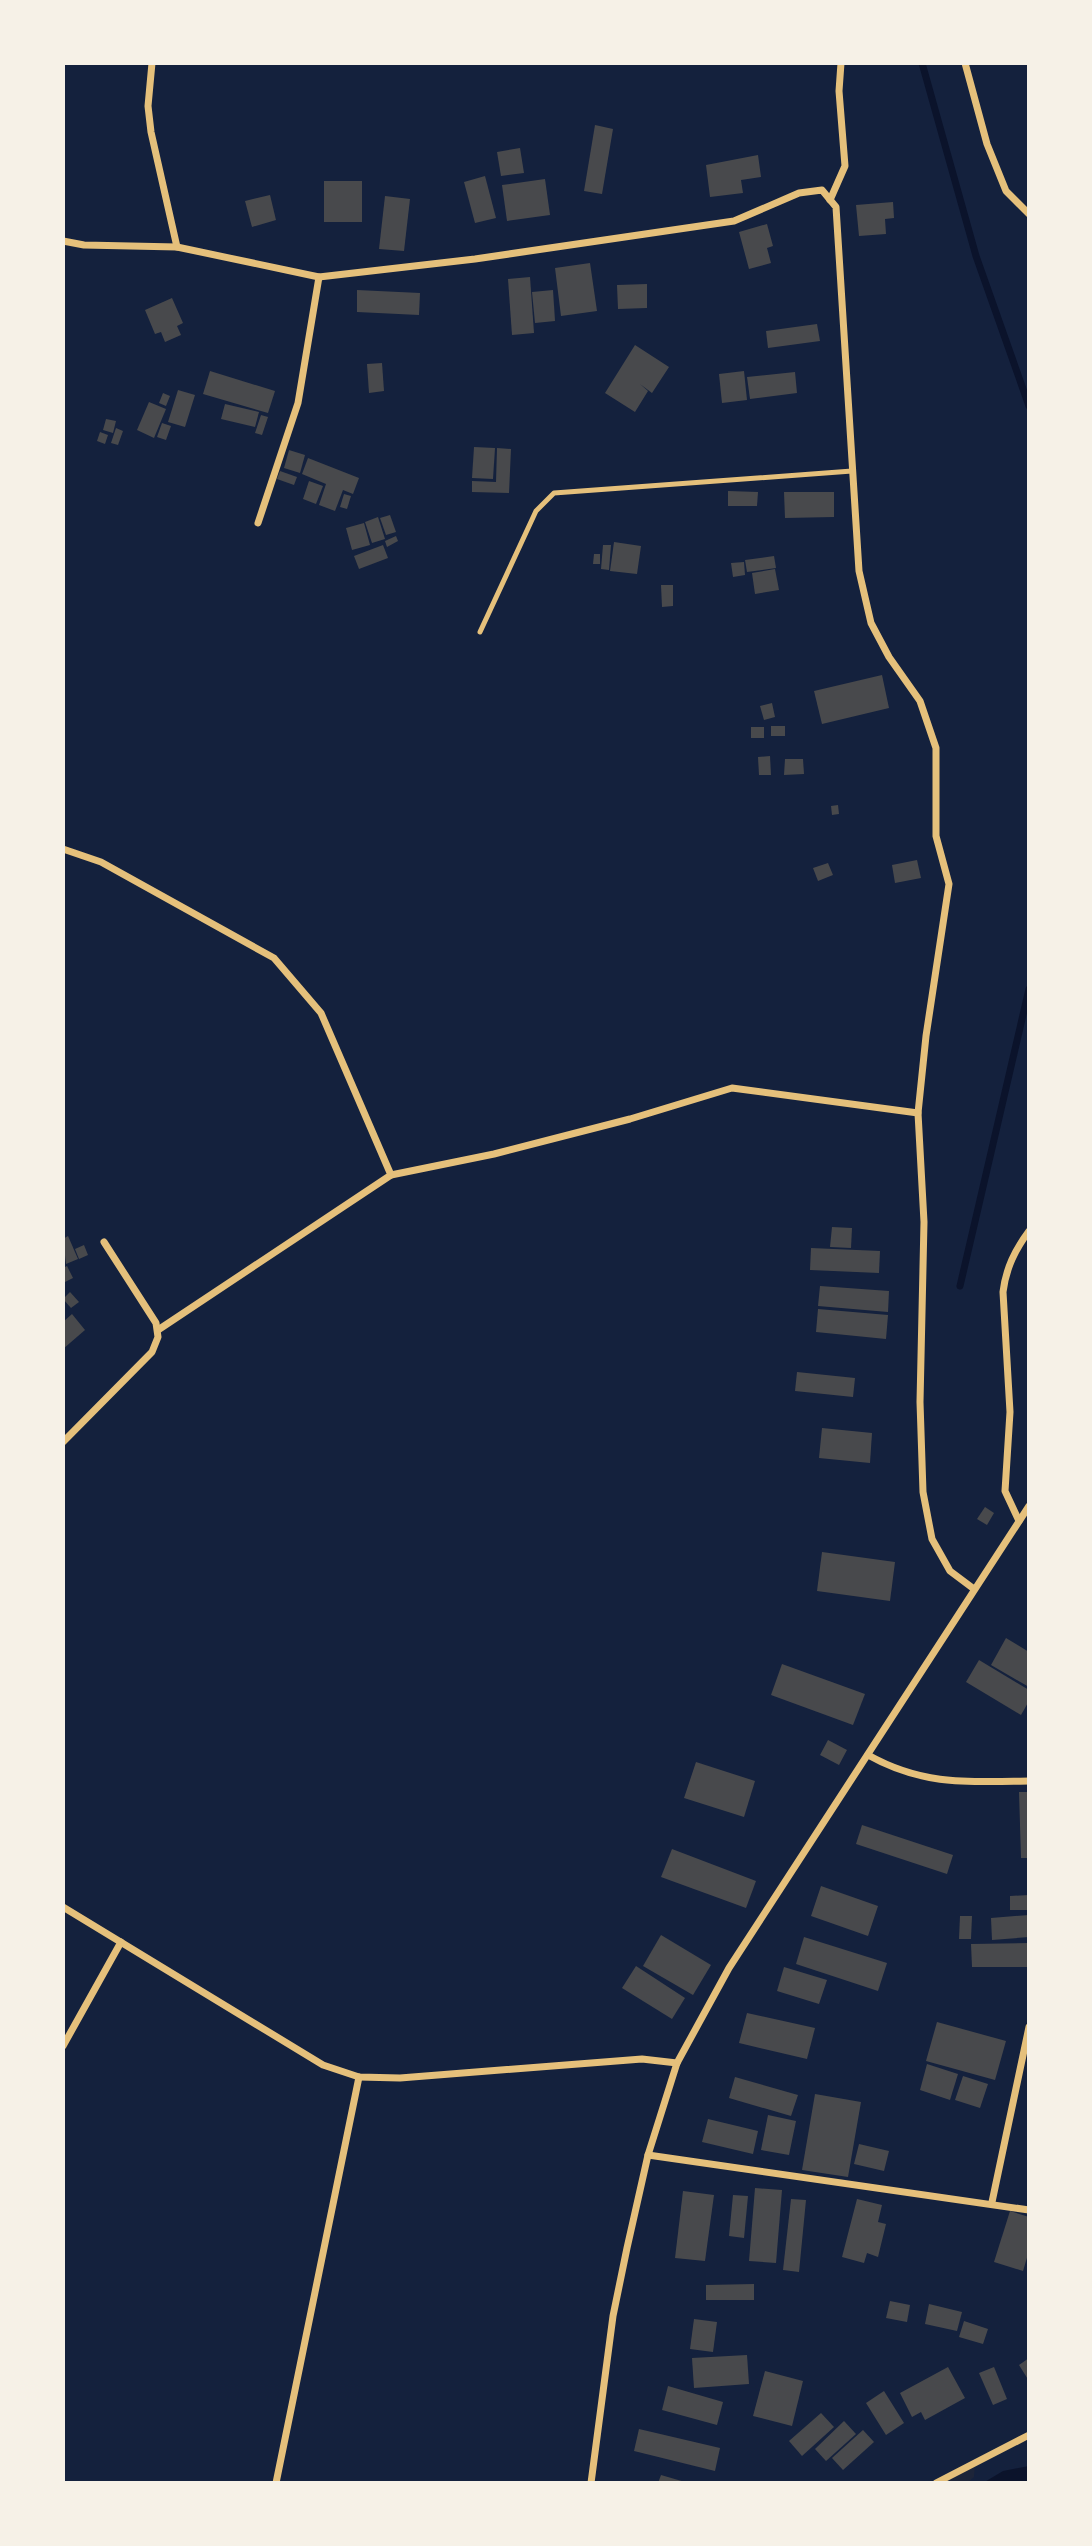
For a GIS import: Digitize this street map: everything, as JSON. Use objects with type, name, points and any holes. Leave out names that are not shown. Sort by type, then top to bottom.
[{"type":"street","points":[[152,63],[148,106],[151,132],[177,247]]},
{"type":"street","points":[[830,200],[845,166],[839,92],[841,63]]},
{"type":"street","points":[[965,63],[987,144],[1006,191],[1029,214]]},
{"type":"street","points":[[63,241],[84,245],[177,247],[319,277],[475,259],[734,221],[799,193],[822,190],[836,207],[859,571],[871,623],[889,657],[920,701],[936,748],[936,836],[949,884],[918,1114],[925,1222],[920,1402],[923,1492],[932,1539],[950,1571],[974,1589]]},
{"type":"street","points":[[258,523],[298,403],[319,277]]},
{"type":"street","points":[[63,849],[101,862],[274,958],[321,1013],[391,1175]]},
{"type":"street","points":[[63,1442],[152,1352],[158,1330],[391,1175],[494,1154],[630,1119],[732,1088],[918,1114]]},
{"type":"street","points":[[1019,1521],[1005,1491],[1010,1412],[1003,1292],[1004,1278],[1016,1250],[1029,1231]]},
{"type":"street","points":[[104,1242],[158,1330]]},
{"type":"street","points":[[591,2483],[614,2316],[648,2155],[677,2063],[729,1968],[1029,1506]]},
{"type":"street","points":[[868,1755],[892,1768],[956,1783],[1029,1781]]},
{"type":"street","points":[[63,1907],[323,2065],[359,2077],[400,2078],[518,2071],[642,2059],[677,2063]]},
{"type":"street","points":[[63,2046],[121,1942]]},
{"type":"street","points":[[992,2202],[1029,2026]]},
{"type":"street","points":[[276,2483],[359,2077]]},
{"type":"street","points":[[648,2155],[992,2202],[1029,2210]]},
{"type":"street","points":[[936,2483],[1029,2435]]},
{"type":"lane","points":[[480,632],[536,511],[554,493],[852,471]]},
{"type":"shaded area","points":[[975,2465],[974,2477],[967,2483],[942,2483]]},
{"type":"shaded area","points":[[1029,2466],[1029,2483],[983,2483],[1003,2471]]},
{"type":"building","points":[[595,125],[613,129],[602,194],[584,191]]},
{"type":"building","points":[[520,148],[524,173],[501,176],[497,152]]},
{"type":"building","points":[[758,155],[761,177],[741,180],[743,193],[710,197],[706,165]]},
{"type":"building","points":[[485,176],[496,218],[475,223],[464,182]]},
{"type":"building","points":[[545,179],[550,215],[507,221],[502,185]]},
{"type":"building","points":[[324,181],[362,181],[362,222],[324,222]]},
{"type":"building","points":[[270,195],[276,220],[252,227],[245,201]]},
{"type":"building","points":[[385,196],[410,199],[404,251],[379,249]]},
{"type":"building","points":[[893,202],[894,218],[885,219],[886,234],[859,236],[856,205]]},
{"type":"building","points":[[767,224],[773,246],[767,248],[771,263],[749,269],[739,232]]},
{"type":"building","points":[[590,263],[597,311],[561,316],[555,268]]},
{"type":"building","points":[[530,277],[534,333],[512,335],[508,279]]},
{"type":"building","points":[[647,284],[647,308],[618,309],[617,285]]},
{"type":"building","points":[[357,290],[420,293],[419,315],[357,312]]},
{"type":"building","points":[[553,290],[555,321],[535,323],[532,292]]},
{"type":"building","points":[[172,298],[183,323],[177,326],[181,335],[165,342],[161,332],[155,334],[145,310]]},
{"type":"building","points":[[817,324],[820,341],[768,348],[766,331]]},
{"type":"building","points":[[635,345],[669,367],[652,393],[640,384],[648,391],[635,412],[605,393]]},
{"type":"building","points":[[382,363],[384,391],[369,393],[367,364]]},
{"type":"building","points":[[210,371],[275,391],[268,413],[203,394]]},
{"type":"building","points":[[744,371],[747,400],[722,403],[719,374]]},
{"type":"building","points":[[795,372],[797,393],[750,399],[747,377]]},
{"type":"building","points":[[178,390],[195,395],[185,427],[168,422]]},
{"type":"building","points":[[163,393],[170,396],[166,406],[159,403]]},
{"type":"building","points":[[149,402],[166,409],[154,438],[137,430]]},
{"type":"building","points":[[225,404],[259,412],[255,427],[221,419]]},
{"type":"building","points":[[261,415],[268,417],[262,435],[255,433]]},
{"type":"building","points":[[106,419],[116,421],[113,433],[103,430]]},
{"type":"building","points":[[162,423],[171,426],[166,440],[157,437]]},
{"type":"building","points":[[116,428],[123,431],[118,445],[111,443]]},
{"type":"building","points":[[100,432],[108,435],[105,444],[97,441]]},
{"type":"building","points":[[474,447],[495,448],[493,479],[472,478]]},
{"type":"building","points":[[497,448],[511,449],[509,493],[472,492],[472,481],[496,482]]},
{"type":"building","points":[[289,450],[305,455],[300,473],[284,468]]},
{"type":"building","points":[[308,458],[359,478],[353,494],[343,490],[335,511],[319,505],[326,484],[302,474]]},
{"type":"building","points":[[280,471],[297,477],[294,485],[277,479]]},
{"type":"building","points":[[309,481],[323,486],[316,504],[303,499]]},
{"type":"building","points":[[728,491],[758,492],[757,506],[728,506]]},
{"type":"building","points":[[784,492],[834,492],[834,517],[785,518]]},
{"type":"building","points":[[344,494],[351,496],[347,509],[340,507]]},
{"type":"building","points":[[390,515],[396,532],[386,535],[380,518]]},
{"type":"building","points":[[378,517],[385,539],[372,543],[365,522]]},
{"type":"building","points":[[364,523],[370,545],[352,550],[346,528]]},
{"type":"building","points":[[396,536],[398,541],[387,547],[385,541]]},
{"type":"building","points":[[614,542],[641,546],[637,574],[610,571]]},
{"type":"building","points":[[383,545],[388,558],[359,569],[354,556]]},
{"type":"building","points":[[603,545],[611,545],[609,570],[601,569]]},
{"type":"building","points":[[594,554],[600,554],[600,564],[593,564]]},
{"type":"building","points":[[774,556],[776,568],[747,572],[745,560]]},
{"type":"building","points":[[744,562],[745,575],[733,577],[731,563]]},
{"type":"building","points":[[775,569],[779,590],[755,594],[752,573]]},
{"type":"building","points":[[661,585],[673,585],[673,606],[662,607]]},
{"type":"building","points":[[882,675],[889,708],[822,724],[814,691]]},
{"type":"building","points":[[772,703],[775,717],[764,720],[760,706]]},
{"type":"building","points":[[771,726],[785,726],[785,736],[771,736]]},
{"type":"building","points":[[751,727],[764,727],[764,738],[751,738]]},
{"type":"building","points":[[770,756],[771,775],[759,775],[758,757]]},
{"type":"building","points":[[785,759],[803,759],[804,774],[784,775]]},
{"type":"building","points":[[838,805],[839,814],[832,815],[831,806]]},
{"type":"building","points":[[917,860],[921,878],[895,883],[892,865]]},
{"type":"building","points":[[828,863],[833,875],[818,881],[813,868]]},
{"type":"building","points":[[832,1227],[852,1228],[851,1248],[830,1247]]},
{"type":"building","points":[[68,1236],[78,1259],[66,1264],[63,1239]]},
{"type":"building","points":[[84,1245],[88,1255],[79,1259],[75,1249]]},
{"type":"building","points":[[811,1248],[880,1251],[879,1273],[810,1270]]},
{"type":"building","points":[[67,1266],[73,1278],[63,1283],[63,1268]]},
{"type":"building","points":[[820,1286],[889,1291],[888,1312],[818,1306]]},
{"type":"building","points":[[70,1292],[79,1302],[71,1308],[63,1299]]},
{"type":"building","points":[[818,1309],[888,1315],[886,1339],[816,1332]]},
{"type":"building","points":[[72,1314],[85,1330],[63,1349],[63,1322]]},
{"type":"building","points":[[797,1372],[855,1378],[853,1397],[795,1391]]},
{"type":"building","points":[[822,1428],[872,1433],[870,1463],[819,1458]]},
{"type":"building","points":[[985,1507],[994,1513],[987,1525],[977,1519]]},
{"type":"building","points":[[822,1552],[895,1562],[890,1601],[817,1591]]},
{"type":"building","points":[[1006,1638],[1029,1652],[1029,1687],[991,1665]]},
{"type":"building","points":[[979,1660],[1029,1690],[1029,1701],[1021,1715],[966,1682]]},
{"type":"building","points":[[782,1664],[865,1694],[853,1725],[771,1695]]},
{"type":"building","points":[[828,1740],[847,1750],[839,1765],[820,1755]]},
{"type":"building","points":[[696,1762],[755,1781],[744,1817],[684,1798]]},
{"type":"building","points":[[1019,1792],[1029,1792],[1029,1858],[1021,1858]]},
{"type":"building","points":[[862,1825],[953,1855],[947,1874],[856,1844]]},
{"type":"building","points":[[672,1849],[756,1881],[746,1908],[661,1877]]},
{"type":"building","points":[[821,1886],[878,1906],[868,1936],[811,1916]]},
{"type":"building","points":[[1029,1895],[1029,1910],[1010,1910],[1010,1896]]},
{"type":"building","points":[[1029,1915],[1029,1937],[992,1940],[991,1918]]},
{"type":"building","points":[[960,1916],[972,1916],[971,1939],[959,1939]]},
{"type":"building","points":[[661,1935],[711,1965],[693,1995],[643,1966]]},
{"type":"building","points":[[804,1937],[887,1963],[878,1991],[796,1964]]},
{"type":"building","points":[[1029,1943],[1029,1967],[972,1967],[971,1944]]},
{"type":"building","points":[[636,1966],[685,1998],[672,2019],[622,1988]]},
{"type":"building","points":[[784,1967],[827,1980],[819,2004],[777,1991]]},
{"type":"building","points":[[747,2013],[815,2028],[807,2059],[739,2043]]},
{"type":"building","points":[[937,2022],[1006,2041],[995,2080],[926,2061]]},
{"type":"building","points":[[927,2064],[958,2074],[950,2100],[920,2090]]},
{"type":"building","points":[[963,2076],[988,2084],[980,2108],[955,2100]]},
{"type":"building","points":[[735,2077],[798,2095],[791,2116],[729,2098]]},
{"type":"building","points":[[815,2094],[861,2102],[848,2177],[802,2170]]},
{"type":"building","points":[[768,2115],[796,2121],[789,2155],[761,2150]]},
{"type":"building","points":[[708,2119],[758,2131],[753,2154],[702,2142]]},
{"type":"building","points":[[859,2144],[889,2151],[884,2171],[854,2164]]},
{"type":"building","points":[[755,2188],[782,2190],[776,2263],[749,2261]]},
{"type":"building","points":[[683,2191],[714,2195],[705,2261],[675,2258]]},
{"type":"building","points":[[733,2195],[748,2196],[744,2238],[729,2236]]},
{"type":"building","points":[[791,2199],[806,2200],[799,2272],[783,2270]]},
{"type":"building","points":[[857,2199],[882,2205],[878,2222],[886,2224],[878,2257],[867,2253],[864,2263],[842,2257]]},
{"type":"building","points":[[1010,2211],[1029,2217],[1029,2251],[1023,2271],[994,2262]]},
{"type":"building","points":[[754,2284],[754,2300],[706,2300],[706,2285]]},
{"type":"building","points":[[890,2301],[910,2305],[907,2322],[886,2318]]},
{"type":"building","points":[[929,2304],[962,2312],[957,2331],[925,2324]]},
{"type":"building","points":[[694,2319],[717,2322],[713,2352],[690,2349]]},
{"type":"building","points":[[964,2321],[988,2329],[983,2344],[959,2337]]},
{"type":"building","points":[[747,2355],[749,2384],[694,2388],[692,2358]]},
{"type":"building","points":[[1029,2358],[1029,2381],[1019,2365]]},
{"type":"building","points":[[948,2367],[965,2398],[925,2420],[921,2412],[912,2417],[900,2393]]},
{"type":"building","points":[[994,2367],[1007,2399],[993,2405],[979,2373]]},
{"type":"building","points":[[765,2371],[803,2381],[792,2426],[753,2416]]},
{"type":"building","points":[[668,2386],[723,2402],[717,2425],[662,2410]]},
{"type":"building","points":[[884,2391],[904,2423],[886,2435],[866,2403]]},
{"type":"building","points":[[821,2413],[834,2427],[802,2456],[789,2441]]},
{"type":"building","points":[[844,2421],[856,2434],[826,2461],[815,2449]]},
{"type":"building","points":[[639,2429],[720,2448],[715,2471],[634,2451]]},
{"type":"building","points":[[863,2430],[874,2442],[843,2470],[832,2458]]},
{"type":"building","points":[[661,2475],[685,2482],[685,2483],[658,2483]]},
{"type":"waterway","points":[[922,63],[976,256],[1029,406]]},
{"type":"waterway","points":[[960,1286],[1029,989]]}]
